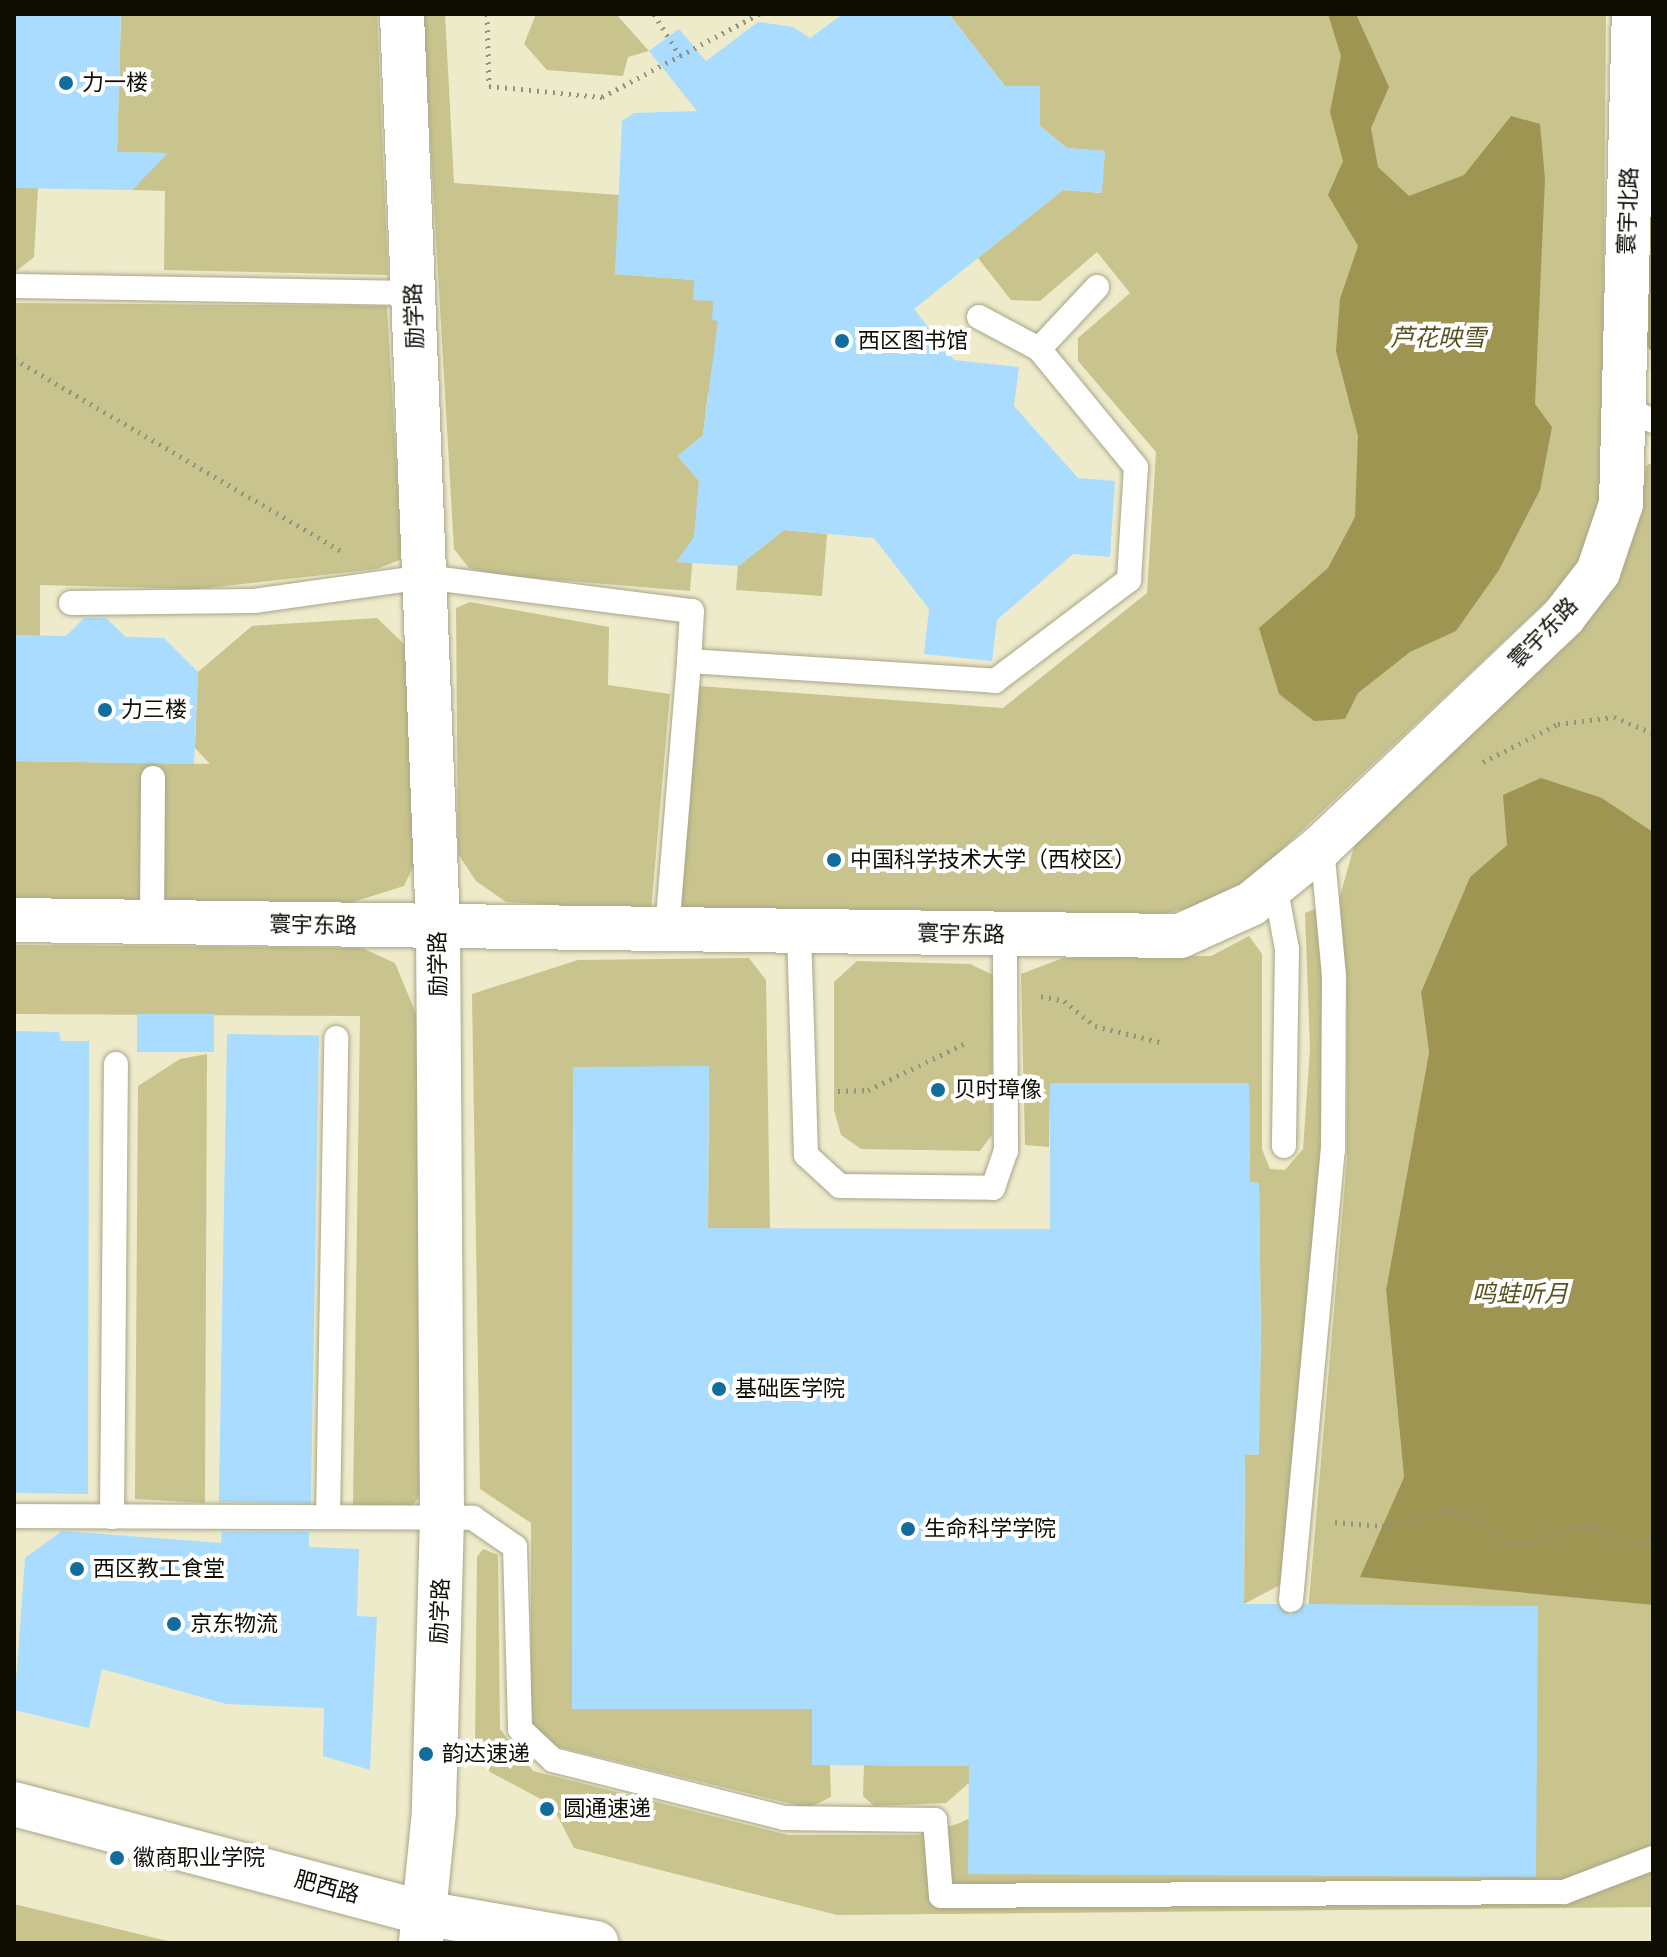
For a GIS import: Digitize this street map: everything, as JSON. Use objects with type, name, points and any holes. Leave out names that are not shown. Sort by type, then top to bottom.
[{"type":"street","name":"励学路","points":[[402,14],[438,928],[442,1518],[434,1812],[414,1933]]},
{"type":"street","name":"寰宇北路","points":[[1634,14],[1638,414]]},
{"type":"street","name":"寰宇东路","points":[[14,920],[1180,936],[1251,904],[1322,846],[1564,616],[1598,572],[1621,504],[1638,414]]},
{"type":"street","name":"肥西路","points":[[14,1804],[414,1933],[596,1943]]},
{"type":"lane","points":[[14,286],[413,293]]},
{"type":"lane","points":[[1039,349],[1097,287]]},
{"type":"lane","points":[[689,661],[995,681],[1129,580],[1136,467],[1039,349],[979,317]]},
{"type":"lane","points":[[71,603],[254,601],[425,577],[692,611],[667,930]]},
{"type":"lane","points":[[152,923],[153,778]]},
{"type":"lane","points":[[1291,1600],[1333,1151],[1334,976],[1322,846]]},
{"type":"lane","points":[[1275,885],[1287,949],[1284,1146]]},
{"type":"lane","points":[[799,932],[806,1155],[840,1186],[993,1188],[1006,1151],[1005,935]]},
{"type":"lane","points":[[328,1517],[336,1038]]},
{"type":"lane","points":[[112,1517],[116,1064]]},
{"type":"lane","points":[[14,1516],[473,1518],[515,1547],[520,1729],[553,1760],[784,1818],[935,1820],[941,1896],[1564,1892],[1653,1858]]},
{"type":"path","points":[[487,14],[489,86],[602,97],[759,14]]},
{"type":"path","points":[[654,14],[680,56]]},
{"type":"path","points":[[14,359],[123,428],[355,555]]},
{"type":"path","points":[[1424,749],[1470,764],[1496,759],[1521,738],[1558,724],[1614,717],[1653,733]]},
{"type":"path","points":[[1005,987],[1064,1001],[1095,1026],[1164,1043]]},
{"type":"path","points":[[804,1092],[868,1090],[956,1044],[1005,1037]]},
{"type":"path","points":[[1299,1520],[1382,1526],[1460,1511],[1516,1545],[1591,1524],[1633,1545],[1653,1536]]},
{"type":"shaded area","points":[[121,14],[377,14],[388,275],[164,270],[165,191],[132,190],[167,153],[117,152]]},
{"type":"shaded area","points":[[423,14],[445,14],[454,183],[620,195],[615,274],[694,280],[731,322],[757,399],[708,393],[703,435],[678,456],[699,481],[690,591],[496,575],[469,568],[454,549]]},
{"type":"shaded area","points":[[536,14],[616,14],[649,51],[628,57],[623,76],[547,70],[524,44]]},
{"type":"shaded area","points":[[949,14],[1606,14],[1602,492],[1594,533],[1572,577],[1249,880],[1211,902],[1153,917],[681,910],[699,686],[1003,708],[1147,593],[1156,452],[1078,361],[1078,338],[1130,293],[1097,252],[1040,301],[1011,300],[978,258],[1063,190],[1101,193],[1105,151],[1067,148],[1040,126],[1040,87],[1005,86]]},
{"type":"shaded area","points":[[1653,14],[1653,353],[1644,343]]},
{"type":"shaded area","points":[[14,188],[38,188],[34,257],[14,273]]},
{"type":"shaded area","points":[[14,303],[387,306],[402,559],[377,569],[198,589],[40,585],[40,636],[14,635]]},
{"type":"shaded area","points":[[1653,462],[1653,832],[1602,798],[1507,845],[1470,877],[1421,992],[1429,1052],[1386,1290],[1404,1477],[1361,1576],[1653,1605],[1653,1907],[837,1915],[574,1848],[552,1805],[490,1772],[475,1746],[477,1557],[483,1549],[498,1555],[500,1729],[533,1771],[788,1835],[919,1835],[957,1824],[1247,1694],[1308,1612],[1347,1159],[1347,979],[1337,907],[1355,843],[1638,511],[1646,466]]},
{"type":"shaded area","points":[[784,530],[827,534],[822,596],[736,590],[740,537],[759,550]]},
{"type":"shaded area","points":[[470,602],[609,627],[608,685],[670,694],[651,911],[506,902],[476,881],[458,854],[456,608]]},
{"type":"shaded area","points":[[377,618],[407,647],[417,859],[404,886],[337,907],[14,901],[14,761],[210,764],[195,748],[198,672],[252,626]]},
{"type":"shaded area","points":[[1317,908],[1324,1010],[1320,1166],[1282,1584],[1244,1604],[1245,1454],[1258,1455],[1261,1340],[1259,1183],[1250,1182],[1249,1083],[1050,1083],[1049,1147],[1025,1145],[1021,974],[1063,958],[1211,956],[1249,936],[1262,954],[1262,1149],[1270,1169],[1285,1170],[1303,1149],[1310,1049],[1305,913]]},
{"type":"shaded area","points":[[14,945],[362,948],[395,963],[417,1016],[420,1496],[406,1514],[353,1505],[360,1016],[14,1014]]},
{"type":"shaded area","points":[[749,958],[766,980],[770,1229],[708,1228],[709,1067],[573,1067],[572,1708],[812,1709],[812,1764],[830,1765],[831,1797],[808,1808],[555,1746],[531,1722],[531,1523],[480,1489],[472,994],[578,960]]},
{"type":"shaded area","points":[[857,961],[970,964],[993,975],[992,1135],[980,1151],[861,1149],[841,1135],[834,1110],[834,982]]},
{"type":"shaded area","points":[[207,1054],[205,1503],[135,1499],[138,1086],[180,1059]]},
{"type":"shaded area","points":[[864,1765],[969,1766],[970,1782],[946,1803],[874,1806],[863,1796]]},
{"type":"shaded area","points":[[14,1904],[176,1943],[14,1943]]},
{"type":"water","name":"芦花映雪","points":[[1328,14],[1356,14],[1389,87],[1371,128],[1378,167],[1409,196],[1464,175],[1511,116],[1540,124],[1545,179],[1535,404],[1552,427],[1540,490],[1499,570],[1456,631],[1410,652],[1358,693],[1345,719],[1314,721],[1279,694],[1259,628],[1328,568],[1355,517],[1358,436],[1336,351],[1340,299],[1358,246],[1328,195],[1343,161],[1330,112],[1341,56]]},
{"type":"water","name":"鸣蛙听月","points":[[1541,778],[1602,798],[1653,832],[1653,1605],[1360,1577],[1404,1477],[1386,1290],[1429,1052],[1421,992],[1470,877],[1507,845],[1503,795]]},
{"type":"building","name":"力一楼","points":[[14,14],[121,14],[117,152],[168,153],[132,190],[14,188]]},
{"type":"building","name":"西区图书馆","points":[[843,14],[949,14],[1005,86],[1040,86],[1040,126],[1067,148],[1105,151],[1102,193],[1063,190],[914,309],[954,360],[1019,367],[1014,406],[1078,478],[1115,481],[1110,557],[1073,554],[997,620],[992,661],[924,654],[929,609],[874,538],[784,530],[739,566],[676,562],[694,537],[699,481],[678,456],[703,435],[718,321],[712,320],[713,301],[693,300],[694,280],[615,274],[622,121],[634,113],[697,111],[649,51],[679,29],[706,61],[758,22],[793,27],[810,38]]},
{"type":"building","name":"力三楼","points":[[84,618],[106,618],[126,637],[164,638],[198,672],[194,764],[14,761],[14,635],[66,636]]},
{"type":"building","points":[[137,1014],[214,1014],[214,1052],[137,1052]]},
{"type":"building","points":[[14,1031],[59,1032],[61,1041],[89,1041],[88,1494],[14,1493]]},
{"type":"building","points":[[227,1034],[319,1036],[311,1504],[219,1502]]},
{"type":"building","name":"生命科学学院","points":[[709,1066],[708,1228],[1050,1229],[1050,1083],[1249,1083],[1250,1182],[1259,1183],[1261,1340],[1259,1455],[1245,1454],[1244,1604],[1277,1604],[1290,1615],[1305,1604],[1538,1606],[1536,1877],[968,1874],[969,1766],[812,1765],[812,1709],[572,1709],[573,1067]]},
{"type":"building","points":[[62,1531],[221,1543],[222,1532],[309,1532],[309,1547],[359,1549],[357,1616],[377,1617],[370,1770],[323,1756],[324,1708],[226,1704],[102,1669],[89,1728],[14,1710],[25,1558]]},
{"type":"place","name":"力一楼","points":[[66,83]]},
{"type":"place","name":"西区图书馆","points":[[842,341]]},
{"type":"place","name":"力三楼","points":[[105,710]]},
{"type":"place","name":"中国科学技术大学（西校区）","points":[[834,860]]},
{"type":"place","name":"贝时璋像","points":[[938,1090]]},
{"type":"place","name":"基础医学院","points":[[719,1389]]},
{"type":"place","name":"生命科学学院","points":[[908,1529]]},
{"type":"place","name":"西区教工食堂","points":[[77,1569]]},
{"type":"place","name":"京东物流","points":[[174,1624]]},
{"type":"place","name":"韵达速递","points":[[426,1754]]},
{"type":"place","name":"圆通速递","points":[[547,1809]]},
{"type":"place","name":"徽商职业学院","points":[[117,1858]]}]
